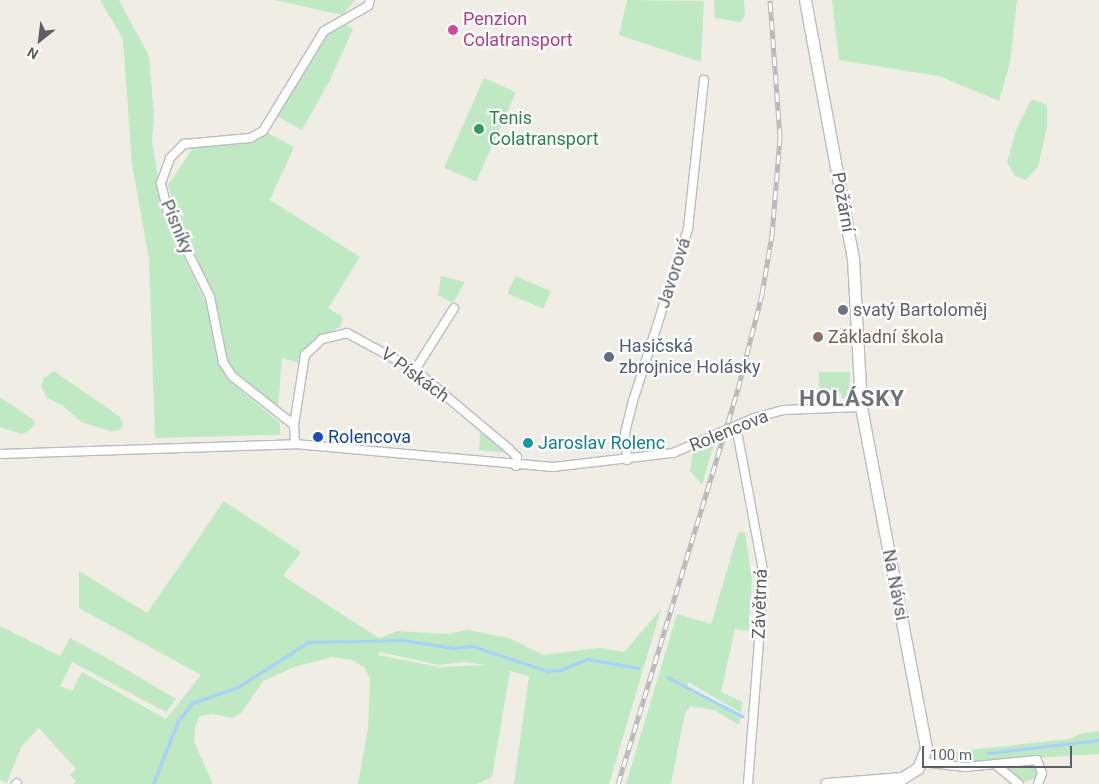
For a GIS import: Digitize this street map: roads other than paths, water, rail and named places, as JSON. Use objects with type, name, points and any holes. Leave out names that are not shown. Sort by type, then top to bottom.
[{"type":"street","name":"Písníky","points":[[294,425],[232,376],[223,362],[210,297],[168,212],[160,183],[170,158],[184,144],[250,138],[263,131],[324,31],[368,6],[370,0]]},
{"type":"street","name":"Požární","points":[[805,0],[853,258],[861,407]]},
{"type":"street","name":"Javorová","points":[[627,460],[625,434],[633,401],[688,230],[704,80]]},
{"type":"street","points":[[415,370],[454,308]]},
{"type":"street","name":"V Pískách","points":[[294,425],[305,355],[322,339],[346,333],[415,370],[509,448],[517,457],[516,466]]},
{"type":"street","name":"Rolencova","points":[[0,454],[295,444],[516,466],[553,467],[627,460],[673,453],[736,426],[788,409],[861,407]]},
{"type":"street","name":"Na Návsi","points":[[861,407],[924,735],[926,749],[922,762]]},
{"type":"street","points":[[294,425],[295,444]]},
{"type":"street","name":"Závětrná","points":[[736,426],[764,576],[748,784]]},
{"type":"street","points":[[826,784],[902,778],[914,772],[922,762],[943,766],[1037,760],[1042,773],[1038,784]]},
{"type":"street","points":[[995,764],[1019,784]]},
{"type":"waterway","points":[[153,784],[178,721],[192,703],[238,687],[308,642],[403,640],[453,648],[472,646],[547,671],[560,670],[587,659],[638,668]]},
{"type":"waterway","points":[[667,677],[742,716]]},
{"type":"waterway","points":[[988,753],[1099,740]]},
{"type":"railway","points":[[618,784],[738,389],[762,294],[772,235],[780,137],[770,0]]},
{"type":"place","name":"Penzion Colatransport","points":[[453,30]]},
{"type":"place","name":"Tenis Colatransport","points":[[479,129]]},
{"type":"place","name":"svatý Bartoloměj","points":[[843,310]]},
{"type":"place","name":"Základní škola","points":[[818,337]]},
{"type":"place","name":"Hasičská zbrojnice Holásky","points":[[609,357]]},
{"type":"place","name":"Rolencova","points":[[318,437]]},
{"type":"place","name":"Jaroslav Rolenc","points":[[528,443]]},
{"type":"district","name":"HOLÁSKY","points":[[852,399]]}]
